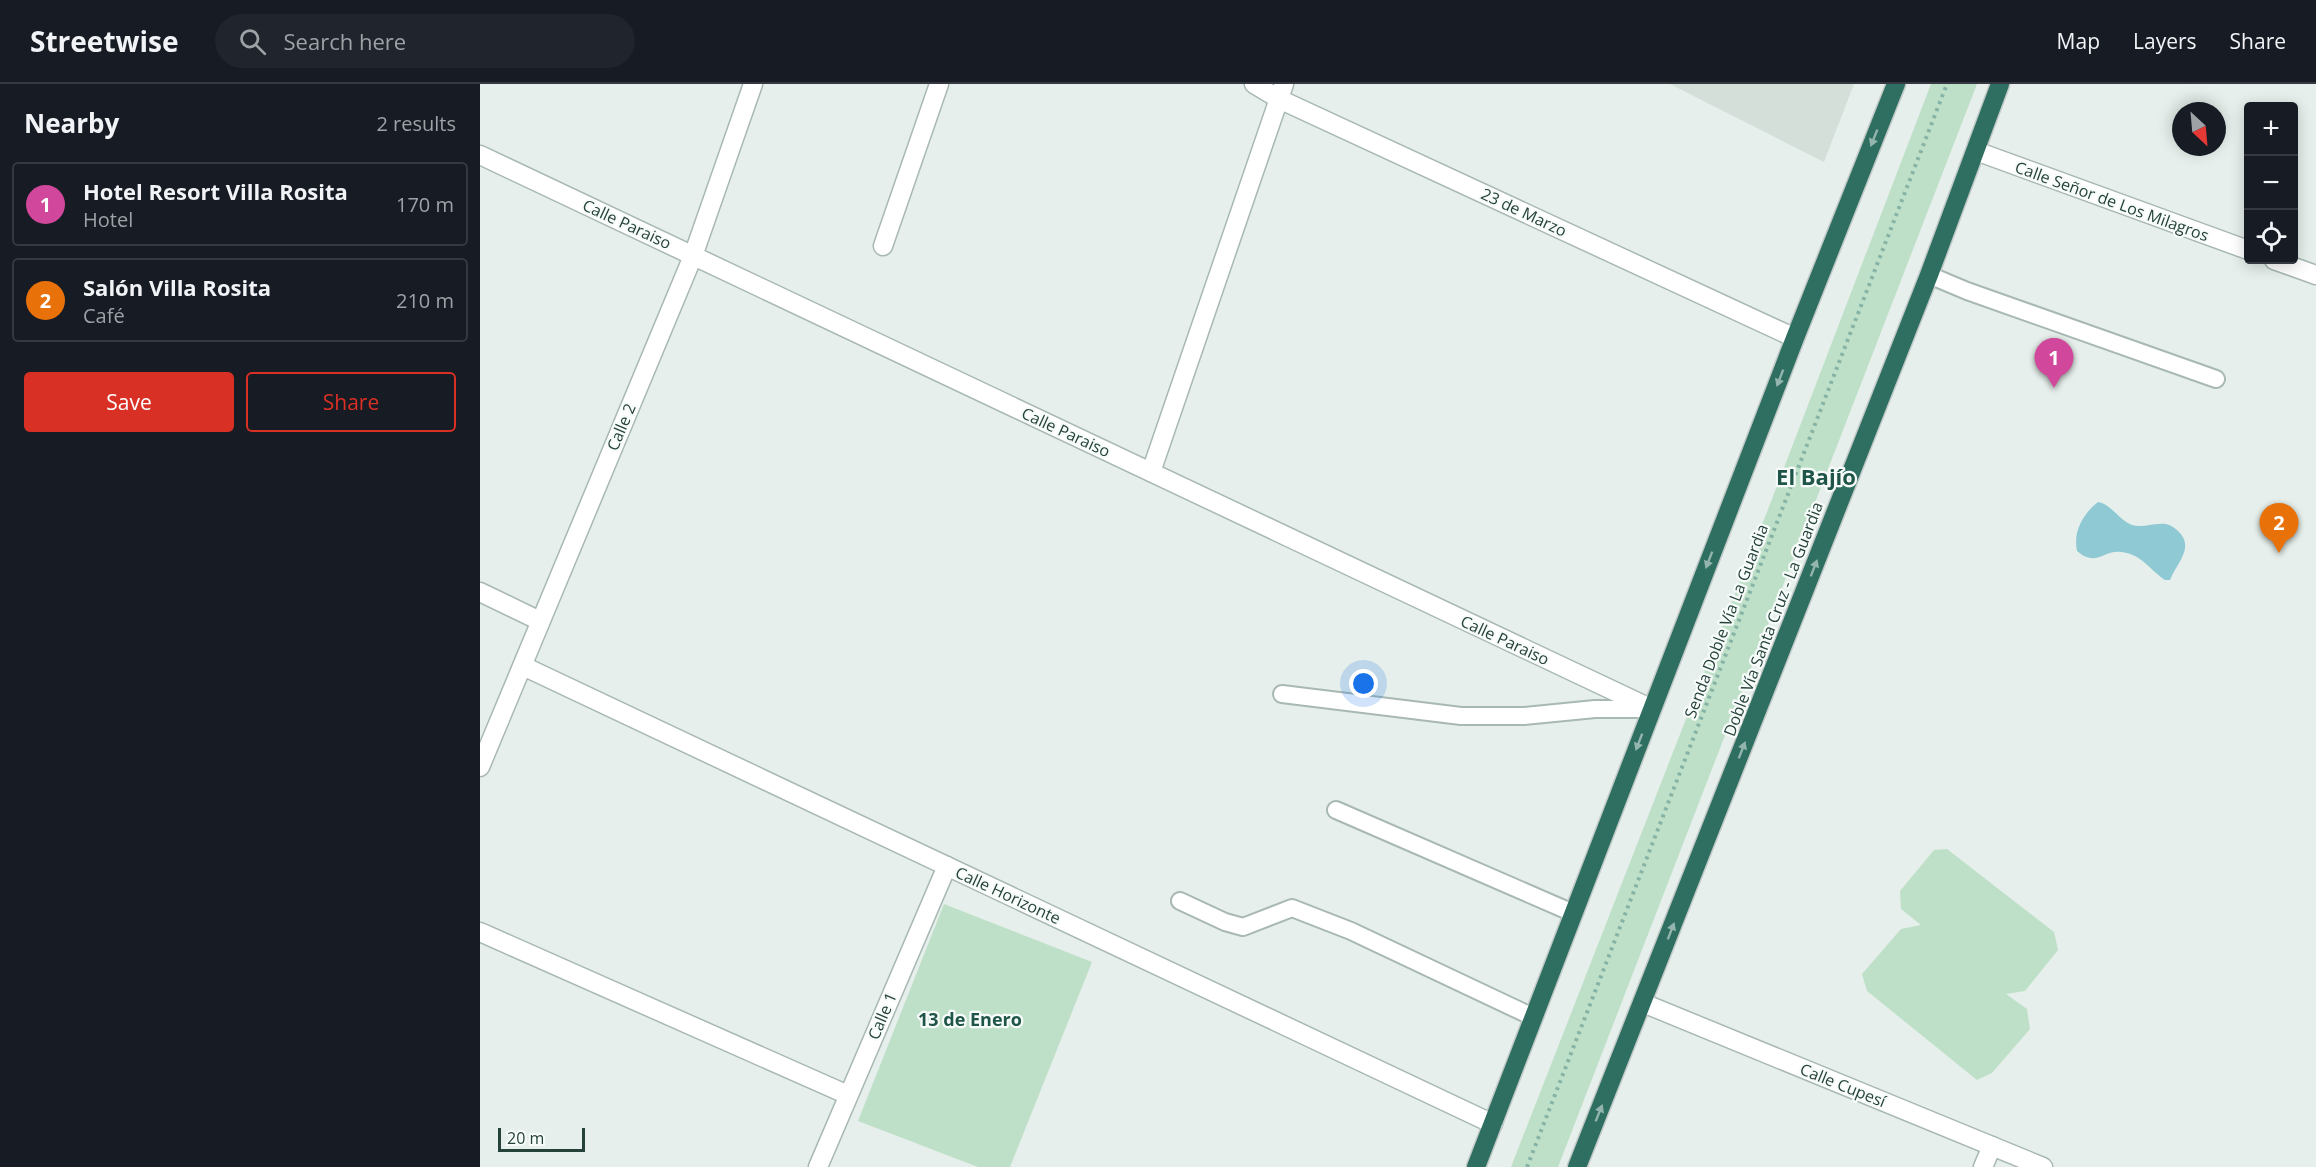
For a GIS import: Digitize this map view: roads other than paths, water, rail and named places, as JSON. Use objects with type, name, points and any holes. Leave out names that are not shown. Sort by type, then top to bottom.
[{"type":"highway","points":[[1476,1167],[1795,338],[1896,84]]},
{"type":"highway","name":"Doble Vía Santa Cruz - La Guardia","points":[[1577,1167],[1929,275],[2000,84]]},
{"type":"street","name":"Calle 2","points":[[480,767],[693,255],[753,84]]},
{"type":"street","points":[[884,246],[939,84]]},
{"type":"street","name":"23 de Marzo","points":[[1254,84],[1281,92],[1795,338]]},
{"type":"street","points":[[1151,472],[1281,92]]},
{"type":"street","name":"Calle Señor de Los Milagros","points":[[1976,151],[2244,249]]},
{"type":"street","name":"Calle Paraiso","points":[[480,155],[1652,709]]},
{"type":"street","points":[[2285,264],[2316,275]]},
{"type":"street","points":[[480,592],[540,621]]},
{"type":"street","name":"Calle Horizonte","points":[[523,666],[1493,1124]]},
{"type":"street","name":"Calle 1","points":[[818,1167],[947,866]]},
{"type":"street","points":[[480,932],[848,1095]]},
{"type":"street","name":"Calle Cupesí","points":[[1643,1003],[2043,1167]]},
{"type":"street","points":[[1983,1167],[1992,1146]]},
{"type":"lane","points":[[1929,275],[1967,291],[2216,379]]},
{"type":"lane","points":[[1282,694],[1461,716],[1524,716],[1595,709],[1652,709]]},
{"type":"lane","points":[[1336,810],[1573,913]]},
{"type":"lane","points":[[1180,901],[1225,922],[1243,927],[1293,908],[1351,931],[1533,1017]]},
{"type":"water","points":[[2098,502],[2103,503],[2132,525],[2165,524],[2177,530],[2185,542],[2185,549],[2170,580],[2165,580],[2140,559],[2129,554],[2115,552],[2090,558],[2077,551],[2076,537],[2080,523]]},
{"type":"place","name":"Hotel Resort Villa Rosita","points":[[2054,388]]},
{"type":"place","name":"Salón Villa Rosita","points":[[2279,553]]},
{"type":"district","name":"El Bajío","points":[[1816,476]]},
{"type":"district","name":"13 de Enero","points":[[970,1019]]}]
